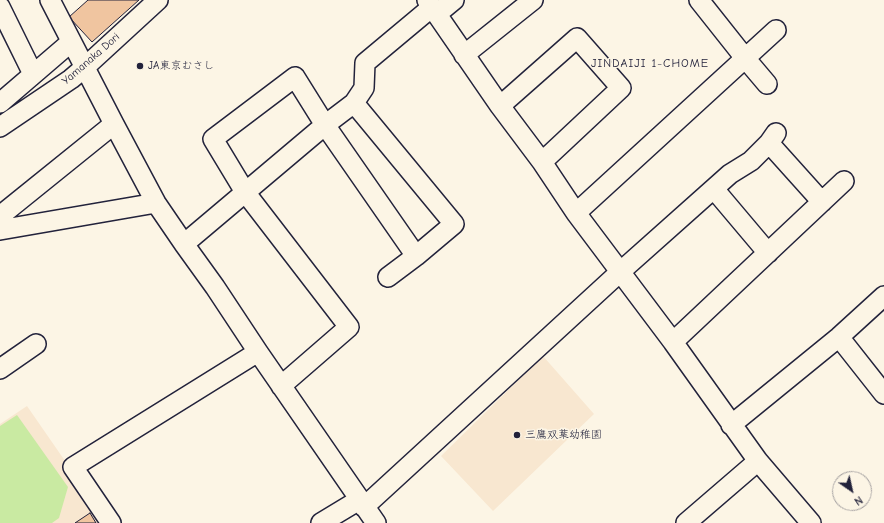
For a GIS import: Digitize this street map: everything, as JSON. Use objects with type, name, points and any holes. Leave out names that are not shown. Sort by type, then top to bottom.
[{"type":"street","points":[[50,0],[84,68],[156,203],[376,523]]},
{"type":"street","name":"Yamanaka Dori","points":[[2,121],[70,79],[158,0]]},
{"type":"street","points":[[184,244],[325,125],[354,103],[364,88],[365,63],[432,7],[454,0]]},
{"type":"street","points":[[464,55],[533,0]]},
{"type":"street","points":[[699,0],[767,84]]},
{"type":"street","points":[[0,7],[33,74]]},
{"type":"street","points":[[432,7],[500,106],[542,162],[576,213],[673,342],[731,425],[758,461],[811,523]]},
{"type":"street","points":[[576,213],[776,30]]},
{"type":"street","points":[[500,106],[577,38],[621,88],[542,162]]},
{"type":"street","points":[[0,103],[71,42]]},
{"type":"street","points":[[281,386],[349,327],[245,192],[213,140],[295,77],[325,125],[416,256]]},
{"type":"street","points":[[354,103],[454,224],[388,278]]},
{"type":"street","points":[[0,216],[114,124]]},
{"type":"street","points":[[321,523],[361,503],[730,174],[751,161],[772,138],[822,202]]},
{"type":"street","points":[[673,342],[844,181]]},
{"type":"street","points":[[714,189],[768,253]]},
{"type":"street","points":[[0,230],[156,203]]},
{"type":"street","points":[[731,425],[838,338],[884,296]]},
{"type":"street","points":[[838,338],[884,394]]},
{"type":"street","points":[[0,369],[36,344]]},
{"type":"street","points":[[111,523],[73,467],[258,352]]},
{"type":"street","points":[[686,523],[758,461]]},
{"type":"shaded area","name":"三鷹双葉幼稚園","points":[[543,356],[594,414],[493,511],[441,456]]},
{"type":"shaded area","points":[[27,406],[108,523],[0,523],[0,424]]},
{"type":"green space","points":[[17,415],[68,487],[59,518],[52,523],[0,523],[0,426]]},
{"type":"building","points":[[88,0],[139,0],[92,42],[69,17]]},
{"type":"building","points":[[90,513],[96,523],[75,523]]},
{"type":"place","name":"JA東京むさし","points":[[140,66]]},
{"type":"place","name":"三鷹双葉幼稚園","points":[[517,435]]},
{"type":"district","name":"JINDAIJI 1-CHOME","points":[[650,64]]}]
